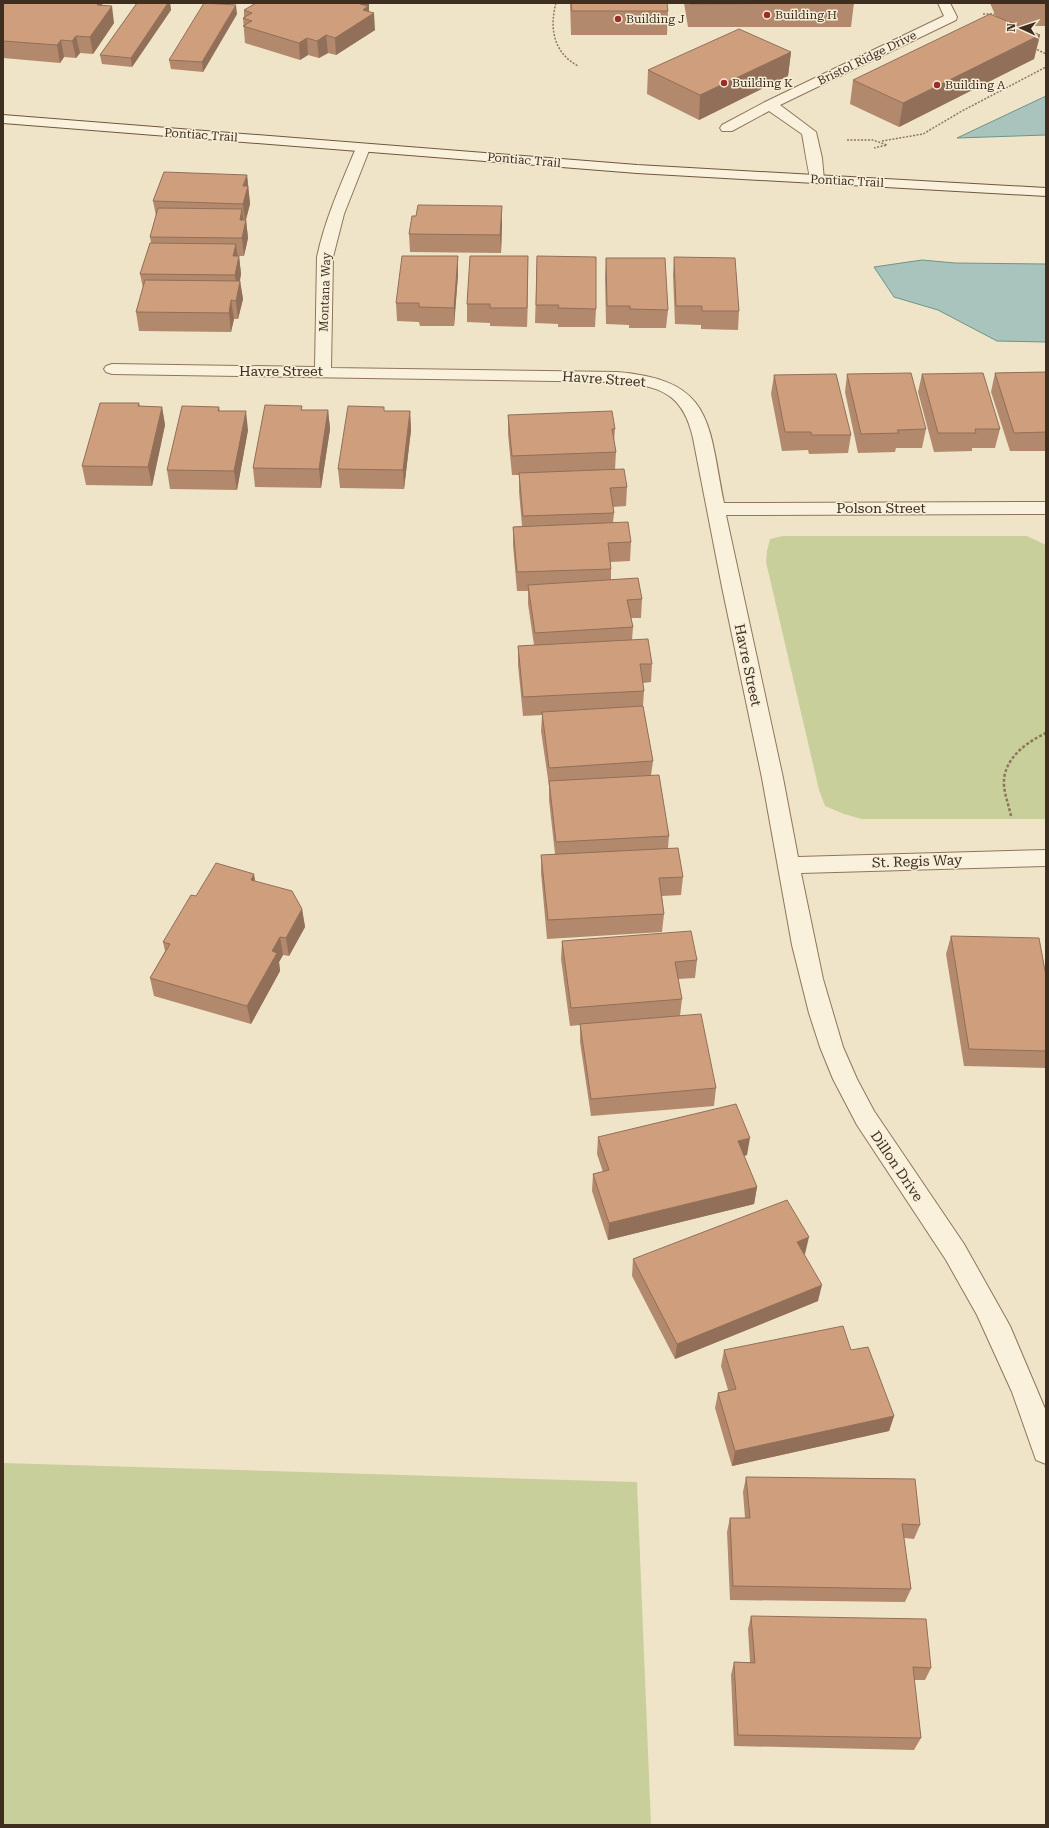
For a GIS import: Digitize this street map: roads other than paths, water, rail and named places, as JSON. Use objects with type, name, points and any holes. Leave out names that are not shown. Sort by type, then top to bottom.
[{"type":"street","name":"Bristol Ridge Drive","points":[[727,128],[951,17],[944,3]]},
{"type":"street","points":[[770,106],[809,132],[815,158],[817,180]]},
{"type":"street","name":"Pontiac Trail","points":[[3,119],[637,169],[1046,192]]},
{"type":"street","name":"Montana Way","points":[[323,372],[325,257],[328,240],[334,216],[363,148]]},
{"type":"street","name":"Havre Street","points":[[112,369],[617,377],[643,379],[655,382],[668,388],[689,404],[696,415],[702,438],[731,586],[778,804],[789,865]]},
{"type":"street","name":"Polson Street","points":[[716,509],[1046,508]]},
{"type":"street","name":"St. Regis Way","points":[[789,865],[1046,858]]},
{"type":"street","name":"Dillon Drive","points":[[789,865],[817,1003],[845,1079],[869,1126],[939,1226],[974,1286],[1017,1369],[1029,1399],[1046,1451]]},
{"type":"water","points":[[1046,96],[1046,135],[957,138]]},
{"type":"water","points":[[922,260],[955,263],[1046,264],[1046,342],[997,341],[938,310],[894,297],[874,267]]},
{"type":"place","name":"Building H","points":[[767,15]]},
{"type":"place","name":"Building J","points":[[618,19]]},
{"type":"place","name":"Building K","points":[[724,83]]},
{"type":"place","name":"Building A","points":[[937,85]]}]
